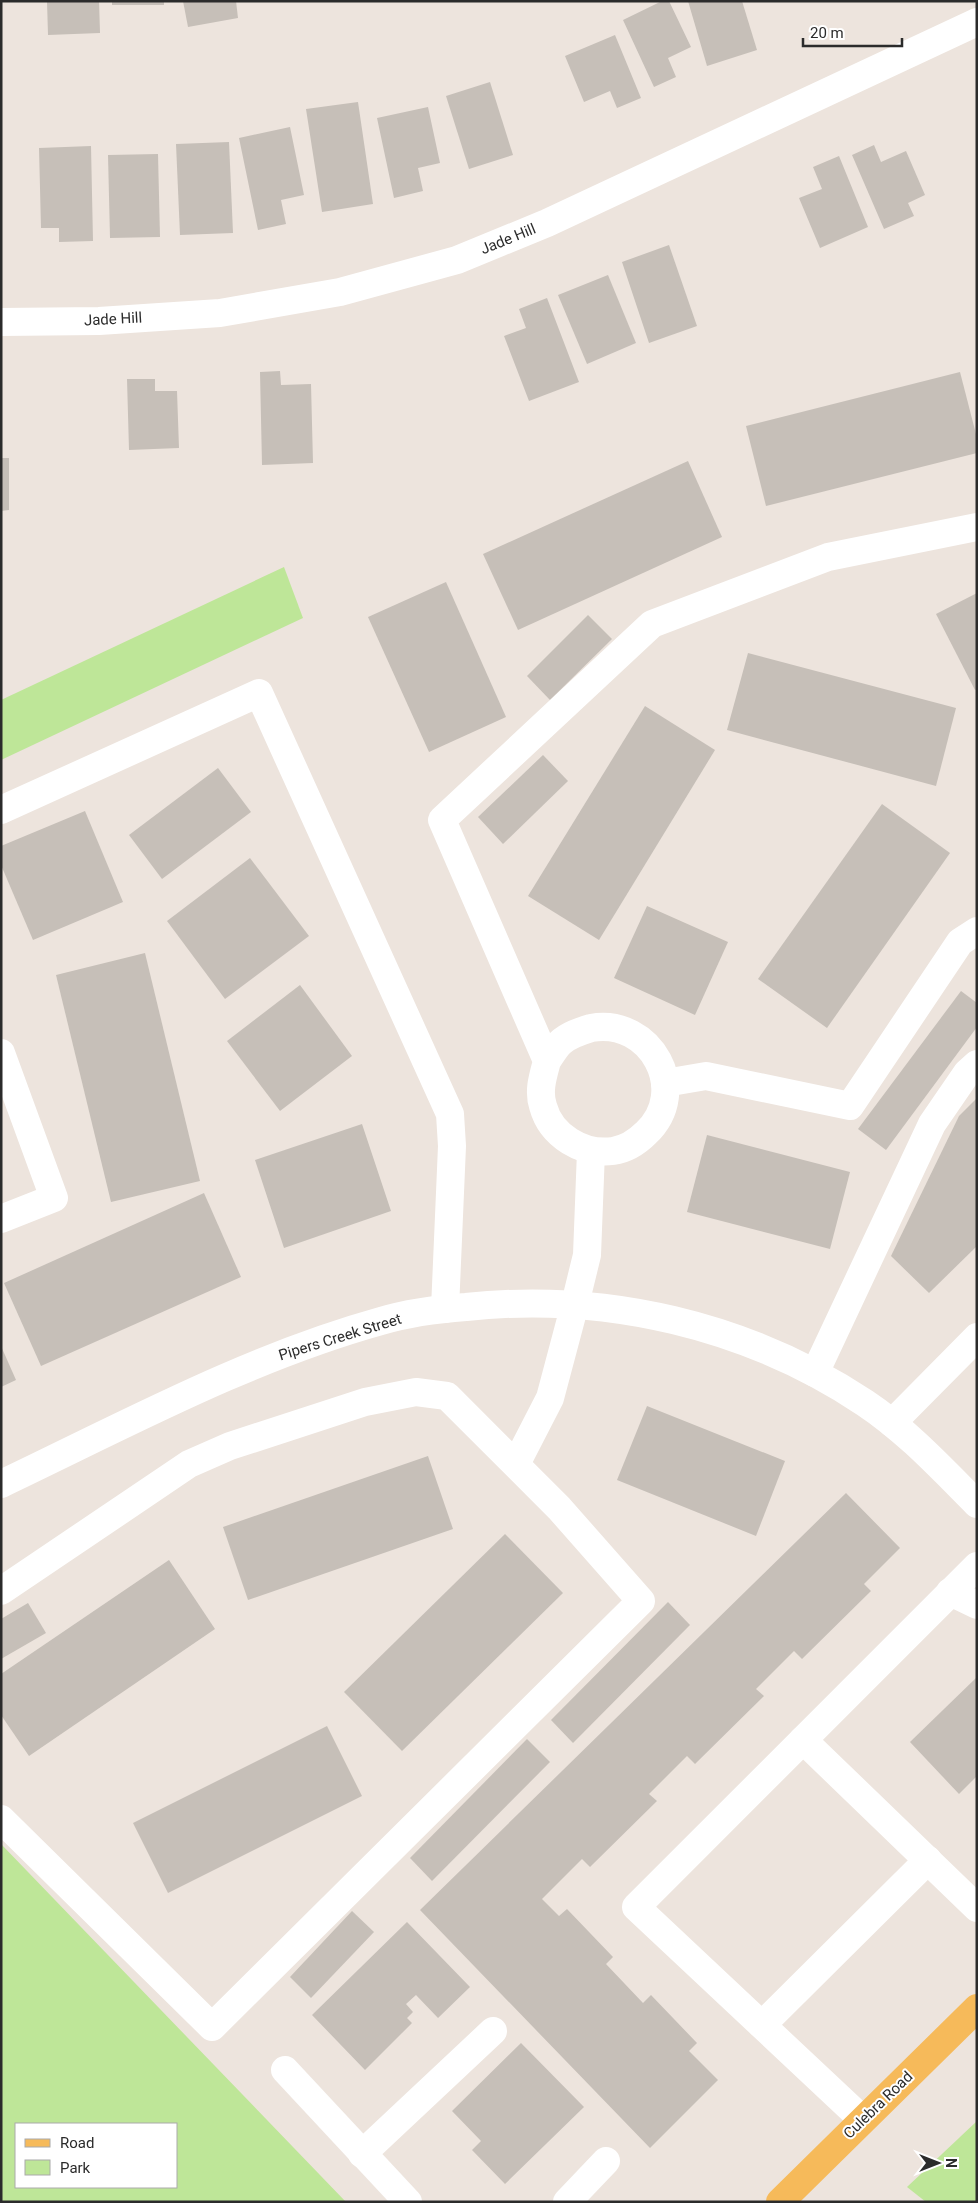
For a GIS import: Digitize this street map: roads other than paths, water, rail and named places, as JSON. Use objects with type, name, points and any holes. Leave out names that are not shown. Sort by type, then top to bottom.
[{"type":"main road","name":"Culebra Road","points":[[780,2202],[977,2008]]},
{"type":"street","name":"Jade Hill","points":[[1,322],[99,321],[220,313],[340,292],[457,260],[548,223],[977,22]]},
{"type":"street","points":[[547,1061],[442,820],[652,624],[828,557],[977,527]]},
{"type":"street","points":[[1,810],[259,693],[450,1114],[452,1146],[445,1309]]},
{"type":"street","points":[[665,1083],[706,1076],[850,1106],[960,942],[977,931]]},
{"type":"street","points":[[602,1026],[625,1030],[644,1042],[659,1060],[665,1083],[664,1106],[653,1126],[636,1143],[614,1151],[591,1151],[570,1142],[553,1127],[543,1106],[541,1083],[547,1061],[560,1042],[580,1031],[602,1026]]},
{"type":"street","points":[[1,1053],[54,1198],[1,1220]]},
{"type":"street","points":[[815,1373],[932,1124],[967,1073],[977,1064]]},
{"type":"street","points":[[516,1464],[550,1398],[587,1255],[591,1151]]},
{"type":"street","name":"Pipers Creek Street","points":[[1,1484],[245,1368],[383,1320],[445,1309],[506,1302],[575,1304],[634,1311],[695,1324],[754,1344],[815,1373],[865,1403],[906,1433],[977,1504]]},
{"type":"street","points":[[892,1423],[973,1348]]},
{"type":"street","points":[[1,1590],[189,1464],[230,1446],[365,1402],[416,1392],[447,1396],[560,1508],[641,1601],[212,2027],[1,1819]]},
{"type":"street","points":[[863,2120],[636,1907],[977,1566]]},
{"type":"street","points":[[950,1592],[977,1605]]},
{"type":"street","points":[[803,1740],[977,1908]]},
{"type":"street","points":[[762,2026],[928,1860]]},
{"type":"street","points":[[362,2154],[493,2031]]},
{"type":"street","points":[[285,2070],[408,2202]]},
{"type":"street","points":[[567,2202],[606,2161]]}]
